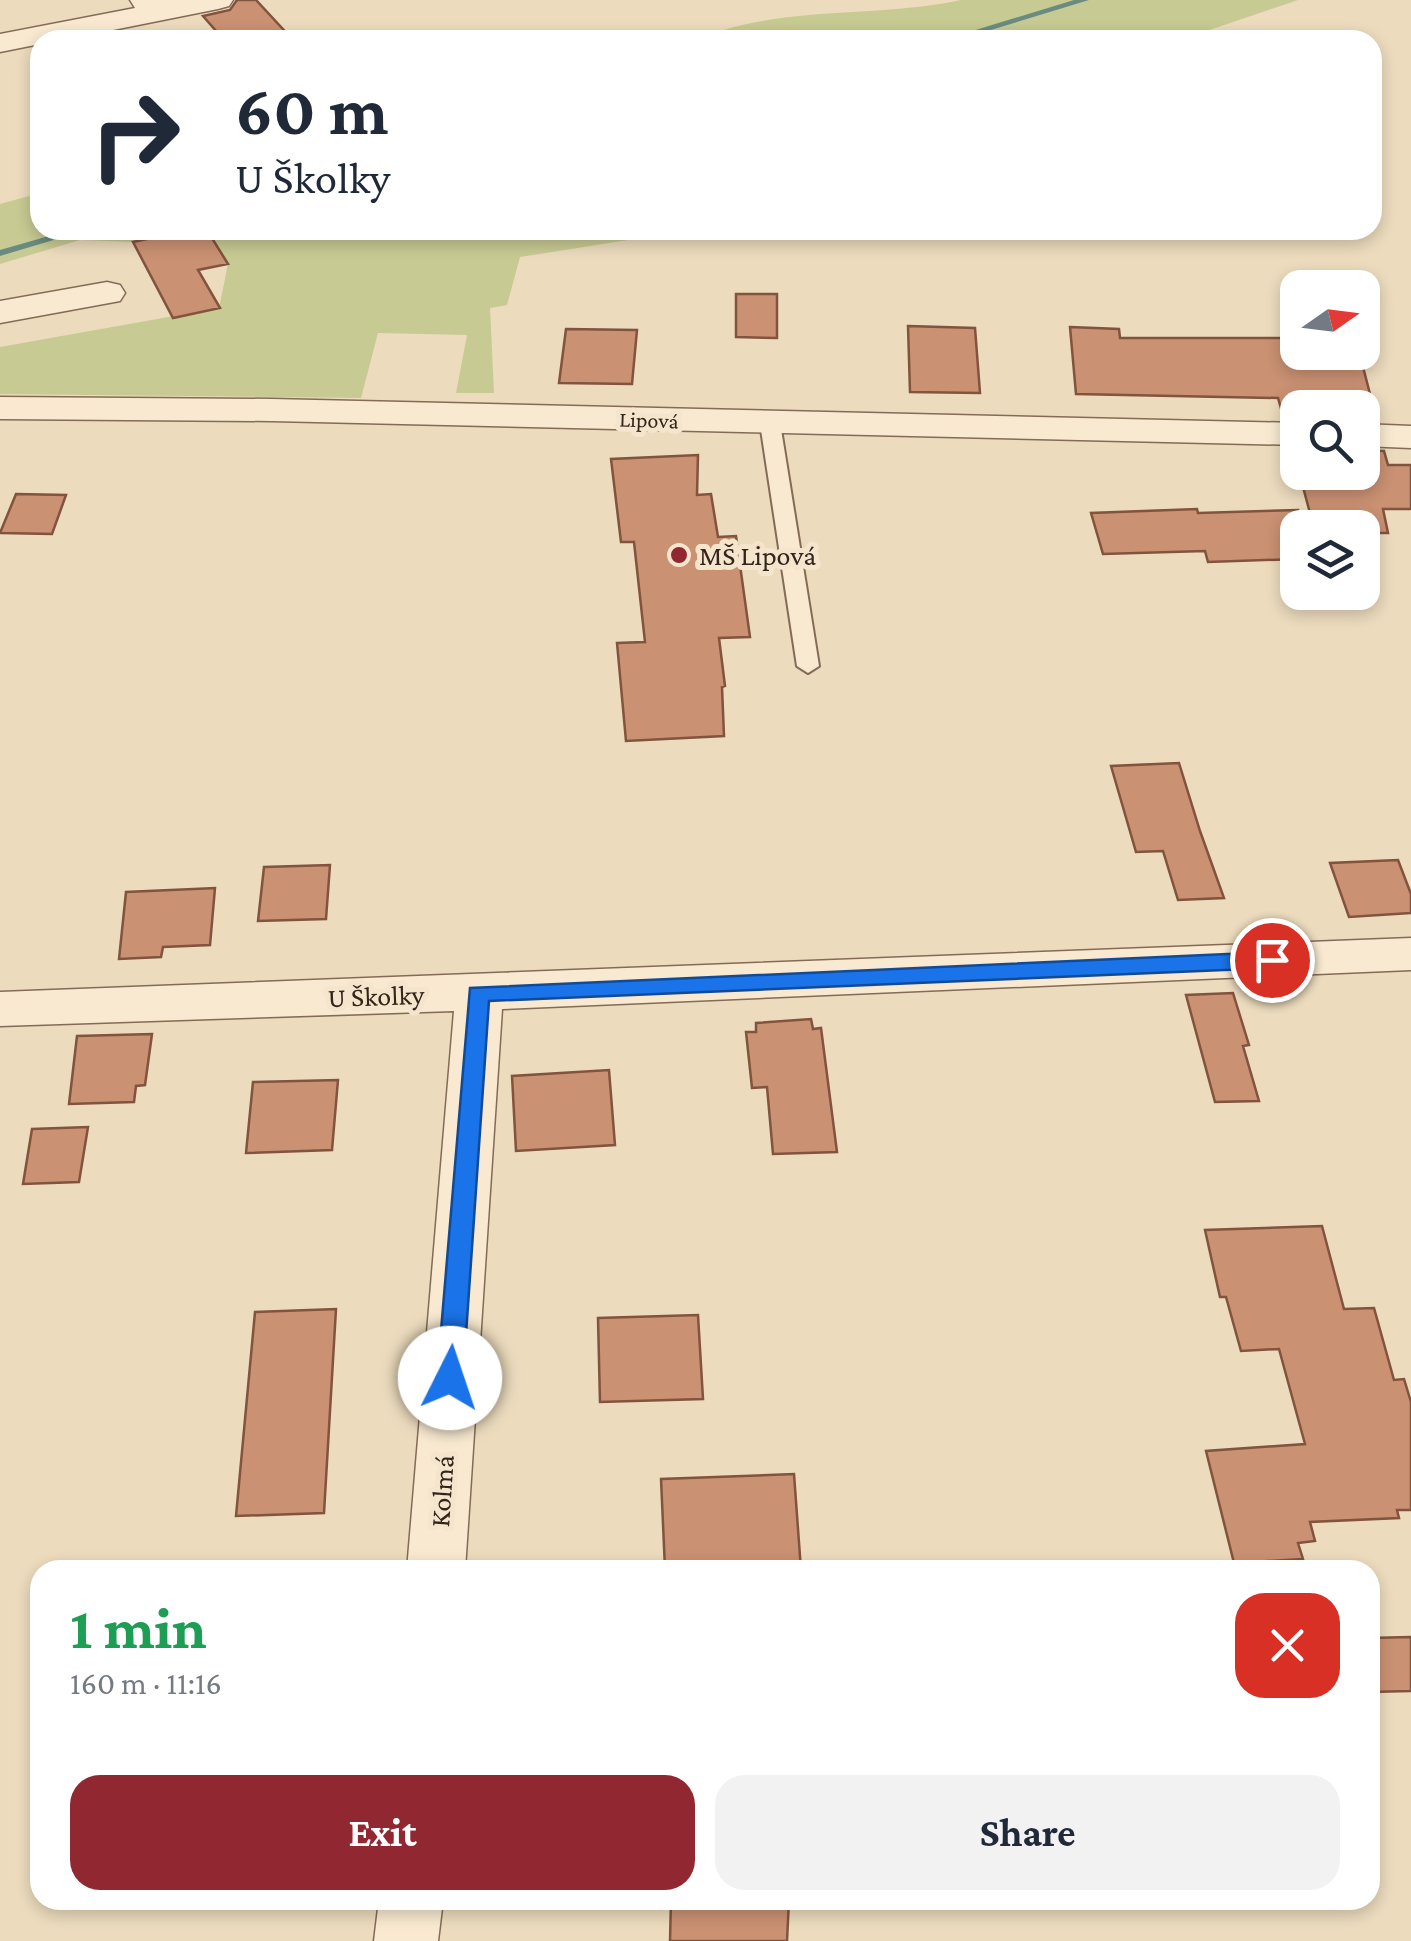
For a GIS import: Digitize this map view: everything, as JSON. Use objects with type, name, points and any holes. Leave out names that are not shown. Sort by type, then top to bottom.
[{"type":"street","points":[[53,30],[150,6],[218,0]]},
{"type":"street","points":[[0,43],[30,36]]},
{"type":"street","points":[[0,312],[107,292]]},
{"type":"street","name":"Lipová","points":[[0,408],[272,410],[1280,434]]},
{"type":"street","points":[[1380,436],[1411,437]]},
{"type":"street","name":"U Školky","points":[[0,1009],[478,994],[1411,954]]},
{"type":"street","name":"Kolmá","points":[[437,1560],[478,994]]},
{"type":"street","points":[[406,1941],[410,1910]]},
{"type":"lane","points":[[770,423],[808,666]]},
{"type":"green space","points":[[961,0],[1298,0],[1210,30],[725,30],[794,17]]},
{"type":"green space","points":[[30,196],[30,240],[80,240],[0,264],[0,204]]},
{"type":"green space","points":[[213,240],[628,240],[520,257],[507,305],[490,308],[494,393],[456,393],[467,335],[378,333],[361,398],[0,394],[0,347],[219,308],[228,264]]},
{"type":"building","points":[[237,0],[256,0],[284,30],[215,30],[203,16],[230,10]]},
{"type":"building","points":[[213,240],[228,264],[198,270],[220,308],[173,318],[133,242]]},
{"type":"building","points":[[736,294],[777,294],[777,338],[736,337]]},
{"type":"building","points":[[908,326],[975,328],[980,393],[910,392]]},
{"type":"building","points":[[1070,327],[1119,329],[1120,338],[1280,338],[1280,370],[1364,370],[1369,390],[1280,390],[1280,405],[1278,398],[1076,394]]},
{"type":"building","points":[[566,329],[637,330],[632,384],[559,383]]},
{"type":"building","points":[[1380,451],[1384,451],[1388,465],[1411,465],[1411,509],[1383,509],[1388,533],[1380,533],[1380,510],[1309,510],[1304,490],[1380,490]]},
{"type":"building","points":[[698,455],[697,495],[711,494],[718,537],[736,536],[750,637],[719,638],[725,686],[724,736],[626,741],[617,643],[645,642],[634,542],[621,542],[611,459]]},
{"type":"building","points":[[16,494],[66,495],[52,534],[0,533]]},
{"type":"building","points":[[1280,511],[1280,560],[1208,562],[1205,551],[1103,554],[1091,513]]},
{"type":"building","points":[[1179,763],[1224,898],[1178,900],[1163,851],[1136,852],[1111,766]]},
{"type":"building","points":[[1398,860],[1411,894],[1411,913],[1349,917],[1330,863]]},
{"type":"building","points":[[330,865],[326,919],[258,921],[264,867]]},
{"type":"building","points":[[215,888],[210,945],[163,947],[161,957],[119,959],[126,892]]},
{"type":"building","points":[[1233,993],[1249,1045],[1243,1046],[1259,1101],[1215,1102],[1186,995]]},
{"type":"building","points":[[811,1019],[813,1029],[821,1028],[837,1152],[773,1154],[767,1087],[752,1088],[746,1032],[756,1032],[756,1023]]},
{"type":"building","points":[[152,1034],[145,1085],[136,1086],[134,1102],[69,1104],[77,1036]]},
{"type":"building","points":[[609,1070],[615,1145],[516,1151],[512,1076]]},
{"type":"building","points":[[338,1080],[332,1150],[246,1153],[253,1082]]},
{"type":"building","points":[[88,1127],[79,1182],[23,1184],[32,1129]]},
{"type":"building","points":[[1322,1226],[1344,1309],[1374,1308],[1394,1380],[1404,1379],[1411,1402],[1411,1510],[1397,1510],[1399,1518],[1310,1522],[1315,1541],[1298,1543],[1303,1559],[1233,1560],[1206,1451],[1305,1444],[1279,1349],[1241,1351],[1226,1297],[1220,1297],[1205,1230]]},
{"type":"building","points":[[336,1309],[324,1513],[236,1516],[255,1312]]},
{"type":"building","points":[[698,1315],[703,1399],[600,1402],[598,1318]]},
{"type":"building","points":[[794,1474],[800,1560],[665,1560],[661,1479]]},
{"type":"building","points":[[1411,1637],[1411,1691],[1380,1692],[1380,1638]]},
{"type":"building","points":[[671,1910],[789,1910],[787,1941],[670,1941]]},
{"type":"waterway","points":[[982,30],[1084,0]]},
{"type":"waterway","points":[[0,253],[46,240]]},
{"type":"place","name":"MŠ Lipová","points":[[679,555]]},
{"type":"route","points":[[450,1378],[478,994],[1272,960]]}]
